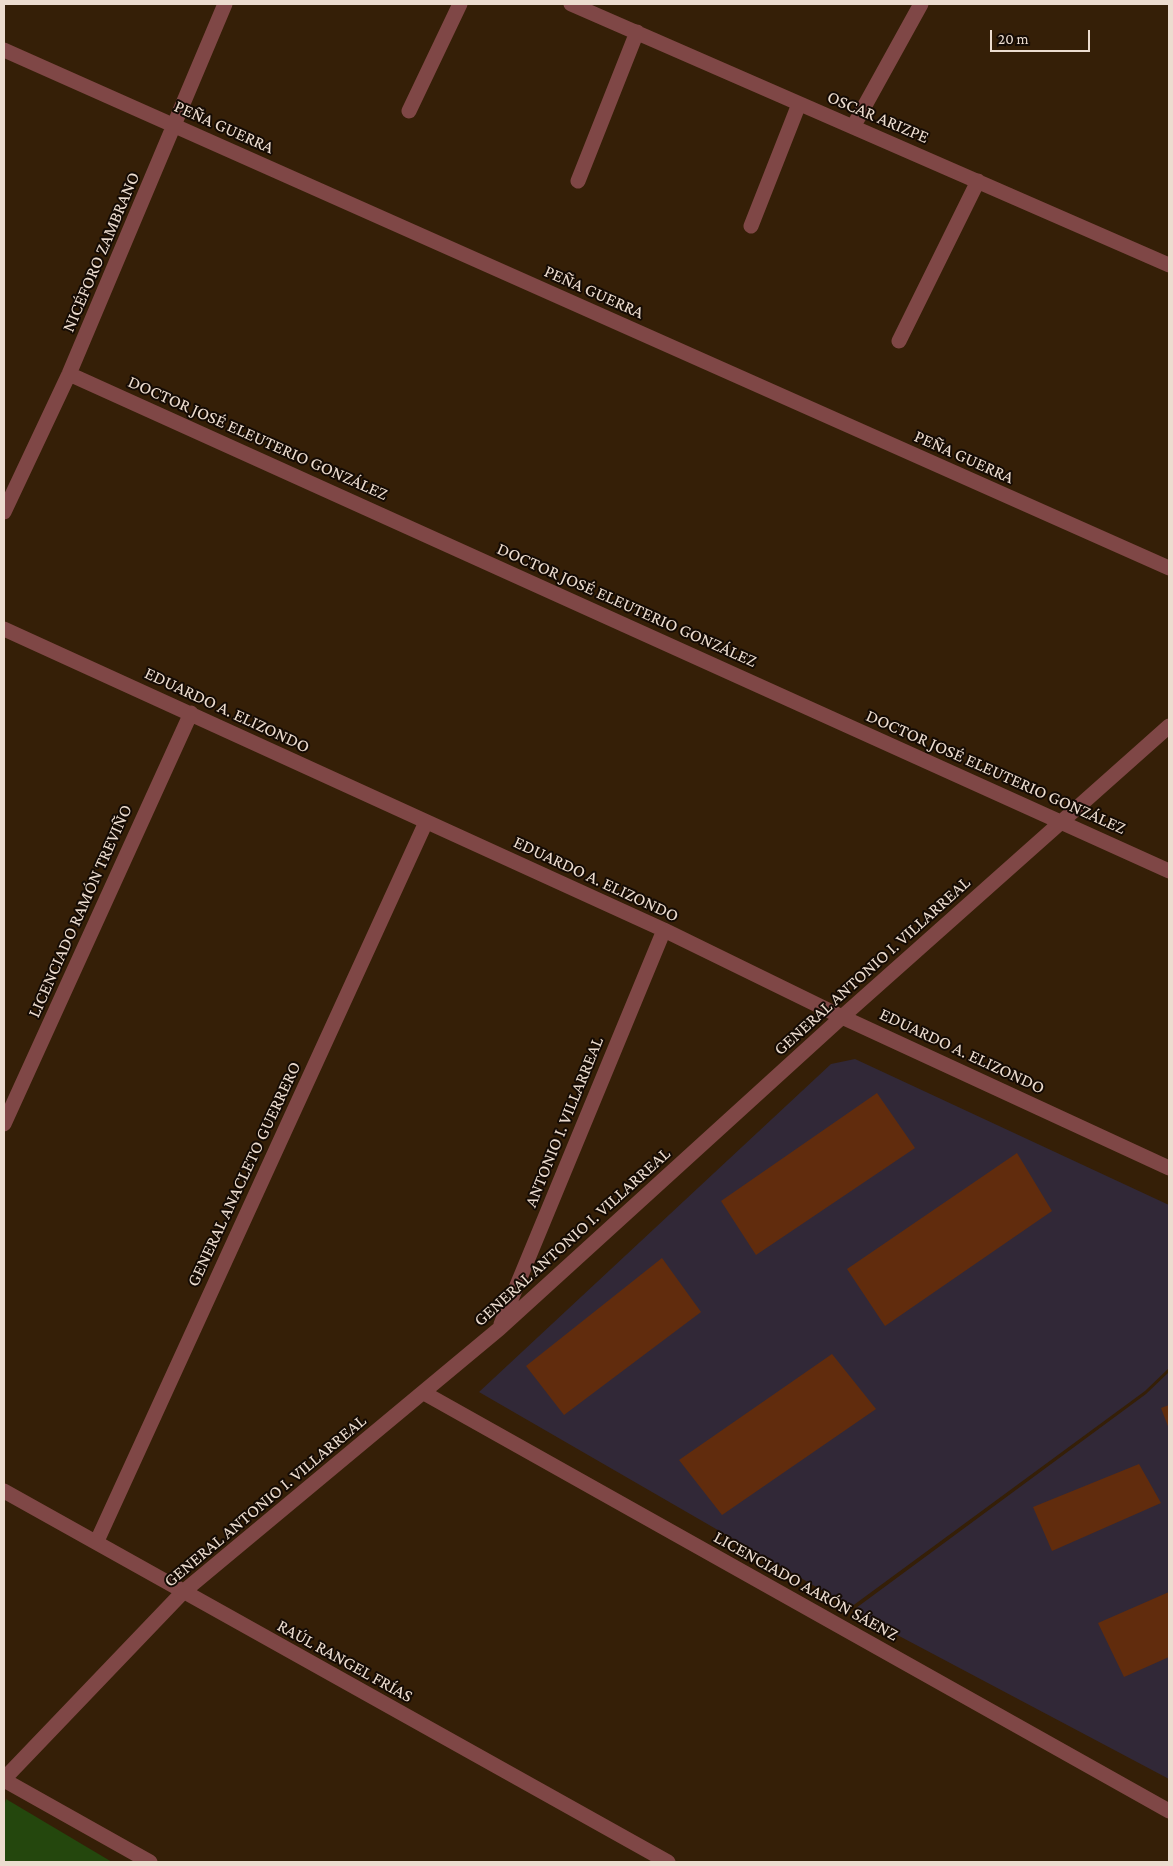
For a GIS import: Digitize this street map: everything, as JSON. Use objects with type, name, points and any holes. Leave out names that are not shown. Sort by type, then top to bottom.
[{"type":"street","name":"NICÉFORO ZAMBRANO","points":[[4,512],[69,374],[225,4]]},
{"type":"street","points":[[409,111],[460,4]]},
{"type":"street","name":"OSCAR ARIZPE","points":[[572,4],[1169,265]]},
{"type":"street","points":[[853,127],[921,4]]},
{"type":"street","points":[[578,181],[637,32]]},
{"type":"street","name":"PEÑA GUERRA","points":[[4,50],[1169,568]]},
{"type":"street","points":[[751,226],[799,104]]},
{"type":"street","points":[[899,341],[978,181]]},
{"type":"street","name":"DOCTOR JOSÉ ELEUTERIO GONZÁLEZ","points":[[69,374],[1169,872]]},
{"type":"street","name":"EDUARDO A. ELIZONDO","points":[[4,629],[664,930],[842,1017],[1169,1168]]},
{"type":"street","name":"LICENCIADO RAMÓN TREVIÑO","points":[[4,1124],[191,713]]},
{"type":"street","name":"GENERAL ANTONIO I. VILLARREAL","points":[[4,1780],[183,1592],[499,1329],[842,1017],[1169,726]]},
{"type":"street","name":"GENERAL ANACLETO GUERRERO","points":[[97,1541],[426,822]]},
{"type":"street","name":"ANTONIO I. VILLARREAL","points":[[499,1329],[664,930]]},
{"type":"street","name":"LICENCIADO AARÓN SÁENZ","points":[[424,1393],[1169,1811]]},
{"type":"street","name":"RAÚL RANGEL FRÍAS","points":[[4,1491],[97,1541],[183,1592],[668,1862]]},
{"type":"street","points":[[4,1780],[150,1862]]},
{"type":"shaded area","points":[[855,1059],[1169,1205],[1169,1368],[1145,1391],[851,1607],[479,1392],[831,1064]]},
{"type":"shaded area","points":[[1169,1372],[1169,1779],[852,1611],[1146,1394]]},
{"type":"green space","points":[[6,1799],[112,1862],[4,1862],[4,1807]]},
{"type":"building","points":[[877,1093],[915,1148],[756,1255],[721,1201]]},
{"type":"building","points":[[1017,1153],[1052,1211],[885,1326],[847,1269]]},
{"type":"building","points":[[662,1258],[701,1312],[564,1415],[526,1366]]},
{"type":"building","points":[[832,1354],[876,1409],[722,1515],[679,1460]]},
{"type":"building","points":[[1169,1405],[1169,1429],[1161,1408]]},
{"type":"building","points":[[1139,1464],[1161,1503],[1052,1551],[1033,1507]]},
{"type":"building","points":[[1169,1592],[1169,1657],[1124,1677],[1098,1623]]}]
